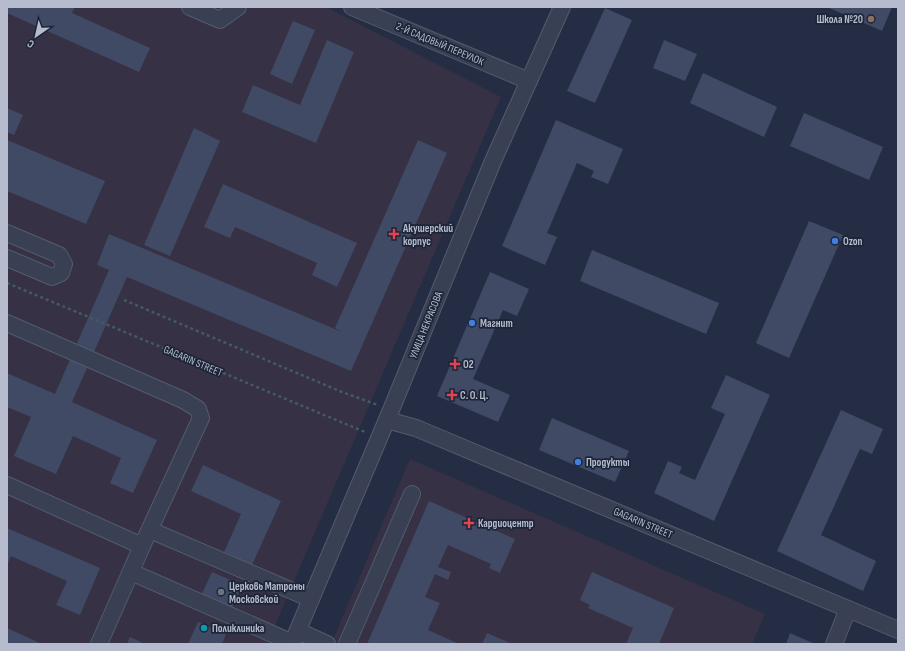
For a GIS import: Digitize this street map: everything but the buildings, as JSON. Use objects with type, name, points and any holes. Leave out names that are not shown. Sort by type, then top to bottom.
[{"type":"street","points":[[190,7],[220,20],[238,7]]},
{"type":"street","name":"2-Й САДОВЫЙ ПЕРЕУЛОК","points":[[352,7],[529,81]]},
{"type":"street","name":"УЛИЦА НЕКРАСОВА","points":[[294,639],[389,415],[493,161],[562,7]]},
{"type":"street","points":[[7,233],[59,255],[64,264],[61,273],[52,277],[7,258]]},
{"type":"street","points":[[7,323],[183,400],[198,409],[201,418],[99,644]]},
{"type":"street","name":"GAGARIN STREET","points":[[389,415],[416,428],[898,630]]},
{"type":"street","points":[[7,485],[142,546]]},
{"type":"street","points":[[347,644],[412,494]]},
{"type":"street","points":[[150,530],[311,599]]},
{"type":"street","points":[[131,572],[294,639],[327,644]]},
{"type":"street","points":[[834,644],[848,609]]},
{"type":"path","name":"GAGARIN STREET","points":[[7,283],[379,438]]},
{"type":"path","points":[[124,300],[342,392],[389,415]]},
{"type":"shaded area","points":[[7,7],[326,7],[501,97],[267,644],[7,644]]},
{"type":"shaded area","name":"Кардиоцентр","points":[[410,459],[765,614],[752,644],[331,644]]},
{"type":"place","name":"Школа №20","points":[[871,19]]},
{"type":"place","name":"Акушерский корпус","points":[[394,234]]},
{"type":"place","name":"Ozon","points":[[835,241]]},
{"type":"place","name":"Магнит","points":[[472,323]]},
{"type":"place","name":"O2","points":[[455,364]]},
{"type":"place","name":"С. О. Ц.","points":[[452,395]]},
{"type":"place","name":"Продукты","points":[[578,462]]},
{"type":"place","name":"Кардиоцентр","points":[[469,523]]},
{"type":"place","name":"Церковь Матроны Московской","points":[[221,592]]},
{"type":"place","name":"Поликлиника","points":[[204,628]]}]
